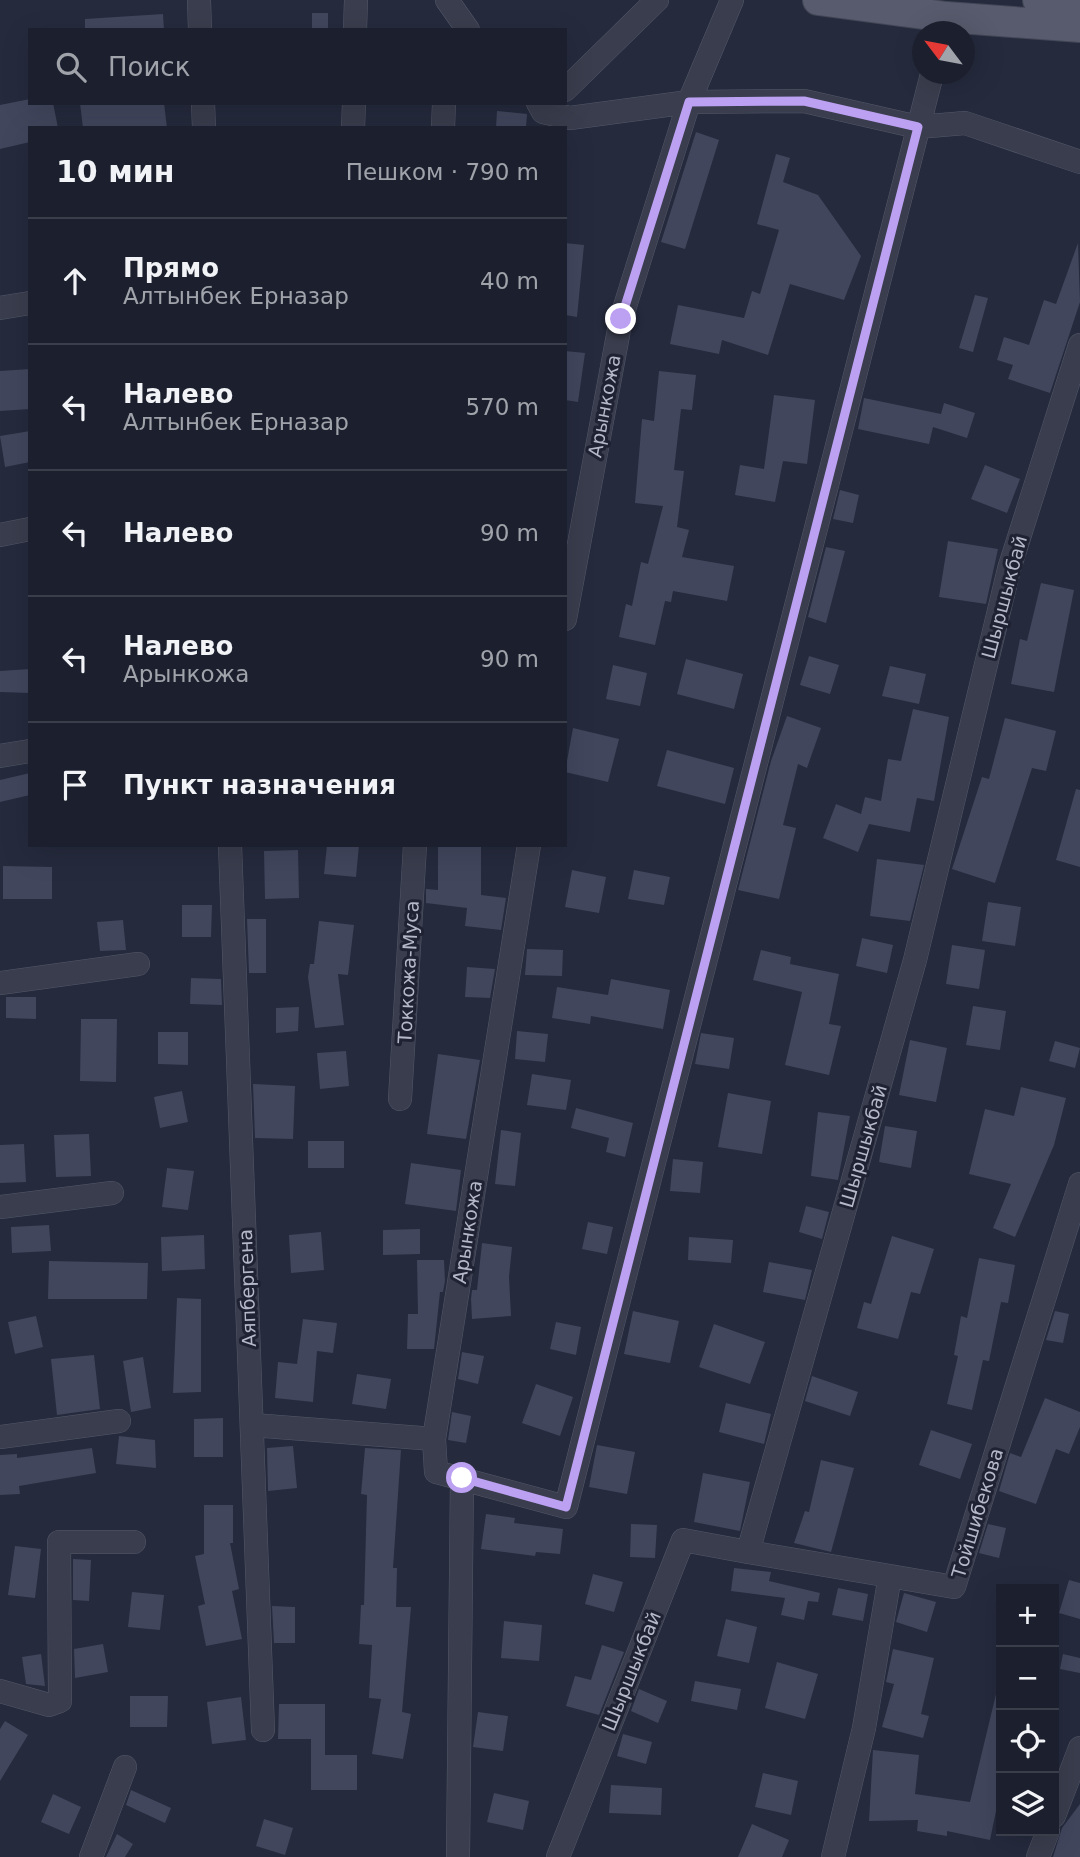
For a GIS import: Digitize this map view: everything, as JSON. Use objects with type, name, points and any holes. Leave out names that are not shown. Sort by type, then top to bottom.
[{"type":"main road","points":[[818,0],[929,21]]},
{"type":"main road","points":[[1038,0],[1080,2]]},
{"type":"main road","points":[[975,25],[1080,27]]},
{"type":"street","points":[[199,0],[200,28]]},
{"type":"street","points":[[355,0],[355,28]]},
{"type":"street","points":[[446,28],[447,0]]},
{"type":"street","points":[[447,0],[467,28]]},
{"type":"street","points":[[567,88],[657,0]]},
{"type":"street","name":"Арынкожа","points":[[567,608],[621,319],[689,102],[732,0]]},
{"type":"street","points":[[458,1857],[462,1478],[566,1507],[929,84]]},
{"type":"street","points":[[539,105],[543,112],[570,118],[689,102],[804,101],[918,127],[965,123],[1080,162]]},
{"type":"street","points":[[203,105],[204,126]]},
{"type":"street","points":[[353,126],[354,105]]},
{"type":"street","points":[[443,105],[443,126]]},
{"type":"street","points":[[0,308],[28,303]]},
{"type":"street","name":"Шыршыкбай","points":[[558,1857],[682,1540],[748,1552],[915,960],[1009,569],[1080,345]]},
{"type":"street","points":[[0,535],[28,529]]},
{"type":"street","points":[[0,756],[28,751]]},
{"type":"street","name":"Аяпбергена","points":[[230,847],[263,1730]]},
{"type":"street","name":"Токкожа-Муса","points":[[400,1099],[415,847]]},
{"type":"street","name":"Арынкожа","points":[[462,1478],[436,1472],[434,1439],[529,847]]},
{"type":"street","points":[[0,984],[138,964]]},
{"type":"street","name":"Тойшибекова","points":[[890,1576],[954,1587],[1080,1184]]},
{"type":"street","points":[[0,1207],[112,1193]]},
{"type":"street","points":[[0,1437],[119,1421]]},
{"type":"street","points":[[252,1425],[434,1439]]},
{"type":"street","points":[[0,1690],[49,1705],[60,1701],[59,1542],[134,1542]]},
{"type":"street","points":[[748,1552],[890,1576],[864,1728],[833,1857]]},
{"type":"street","points":[[1059,1803],[1080,1748]]},
{"type":"street","points":[[91,1857],[125,1767]]},
{"type":"street","points":[[1038,1857],[1046,1836]]},
{"type":"building","points":[[312,13],[328,13],[328,28],[312,28]]},
{"type":"building","points":[[163,14],[164,28],[85,28],[85,19]]},
{"type":"building","points":[[28,99],[28,105],[53,105],[58,126],[28,126],[28,142],[0,149],[0,105]]},
{"type":"building","points":[[80,105],[164,105],[167,126],[83,126]]},
{"type":"building","points":[[497,111],[527,114],[526,126],[496,126]]},
{"type":"building","points":[[696,132],[719,140],[685,249],[661,242]]},
{"type":"building","points":[[776,154],[790,158],[783,182],[818,195],[861,256],[844,300],[790,284],[768,355],[722,340],[719,354],[670,344],[678,305],[744,318],[752,291],[760,294],[779,230],[757,224]]},
{"type":"building","points":[[567,243],[584,245],[577,317],[567,315]]},
{"type":"building","points":[[1078,243],[1080,302],[1050,393],[1008,379],[1013,365],[997,360],[1004,337],[1029,345],[1044,300],[1056,304]]},
{"type":"building","points":[[975,295],[988,298],[973,352],[959,348]]},
{"type":"building","points":[[567,351],[585,353],[578,402],[567,400]]},
{"type":"building","points":[[28,369],[28,409],[0,411],[0,371]]},
{"type":"building","points":[[659,371],[696,375],[692,410],[681,409],[674,470],[684,471],[677,527],[689,530],[682,557],[734,566],[727,601],[673,591],[671,602],[665,601],[655,645],[619,637],[626,604],[632,606],[641,562],[648,564],[663,506],[635,503],[642,419],[654,421]]},
{"type":"building","points":[[774,395],[815,400],[807,464],[783,461],[775,502],[735,495],[740,465],[764,469]]},
{"type":"building","points":[[864,398],[941,414],[944,403],[975,413],[967,438],[933,427],[929,444],[858,429]]},
{"type":"building","points":[[28,431],[28,462],[5,467],[0,436]]},
{"type":"building","points":[[985,465],[1020,479],[1007,513],[971,499]]},
{"type":"building","points":[[840,490],[859,495],[853,523],[833,519]]},
{"type":"building","points":[[948,541],[998,549],[986,604],[939,597]]},
{"type":"building","points":[[826,547],[845,551],[826,623],[808,617]]},
{"type":"building","points":[[1041,583],[1074,590],[1054,692],[1011,684],[1020,639],[1027,641]]},
{"type":"building","points":[[809,656],[839,665],[830,694],[800,685]]},
{"type":"building","points":[[686,659],[743,674],[734,709],[677,694]]},
{"type":"building","points":[[613,665],[647,673],[640,706],[606,699]]},
{"type":"building","points":[[890,666],[926,674],[919,704],[882,696]]},
{"type":"building","points":[[28,669],[28,693],[0,692],[0,671]]},
{"type":"building","points":[[913,709],[949,717],[934,801],[917,798],[910,832],[869,824],[858,852],[823,838],[836,804],[861,814],[865,797],[881,801],[888,759],[901,761]]},
{"type":"building","points":[[787,716],[821,728],[807,768],[798,764],[783,825],[796,828],[779,899],[738,890],[771,761]]},
{"type":"building","points":[[1005,718],[1056,731],[1046,771],[1032,768],[995,883],[952,869],[982,777],[989,779]]},
{"type":"building","points":[[573,728],[619,739],[608,782],[567,772]]},
{"type":"building","points":[[667,750],[734,768],[725,804],[657,786]]},
{"type":"building","points":[[28,773],[28,795],[0,802],[0,780]]},
{"type":"building","points":[[1076,789],[1080,790],[1080,867],[1056,860]]},
{"type":"building","points":[[327,847],[359,847],[356,877],[324,874]]},
{"type":"building","points":[[438,847],[481,847],[481,895],[506,898],[501,930],[465,926],[467,908],[426,903],[426,889],[438,890]]},
{"type":"building","points":[[298,850],[299,898],[265,899],[264,851]]},
{"type":"building","points":[[877,859],[924,865],[910,921],[870,916]]},
{"type":"building","points":[[3,866],[52,867],[52,899],[3,899]]},
{"type":"building","points":[[572,870],[606,877],[599,913],[565,907]]},
{"type":"building","points":[[634,870],[670,877],[664,905],[628,899]]},
{"type":"building","points":[[988,902],[1021,907],[1015,946],[982,941]]},
{"type":"building","points":[[182,905],[212,905],[211,937],[182,937]]},
{"type":"building","points":[[247,919],[266,919],[266,973],[249,973]]},
{"type":"building","points":[[123,920],[126,950],[100,951],[97,922]]},
{"type":"building","points":[[319,921],[354,925],[348,975],[338,974],[344,1025],[315,1028],[308,977],[310,964],[314,964]]},
{"type":"building","points":[[862,938],[893,945],[887,973],[856,966]]},
{"type":"building","points":[[952,945],[985,950],[979,989],[946,984]]},
{"type":"building","points":[[527,949],[563,950],[562,976],[525,975]]},
{"type":"building","points":[[761,950],[791,957],[790,964],[839,974],[829,1024],[841,1026],[829,1075],[785,1065],[802,992],[753,980]]},
{"type":"building","points":[[467,967],[495,969],[490,998],[465,997]]},
{"type":"building","points":[[191,978],[221,979],[222,1005],[190,1004]]},
{"type":"building","points":[[611,979],[670,990],[663,1029],[591,1016],[590,1024],[552,1018],[557,987],[608,995]]},
{"type":"building","points":[[6,997],[36,997],[36,1019],[6,1018]]},
{"type":"building","points":[[973,1006],[1006,1011],[1000,1050],[966,1045]]},
{"type":"building","points":[[299,1007],[298,1031],[276,1033],[276,1008]]},
{"type":"building","points":[[81,1019],[117,1019],[116,1082],[80,1081]]},
{"type":"building","points":[[517,1031],[548,1034],[545,1062],[515,1059]]},
{"type":"building","points":[[158,1032],[188,1032],[188,1065],[158,1064]]},
{"type":"building","points":[[701,1033],[734,1038],[729,1069],[695,1064]]},
{"type":"building","points":[[910,1040],[947,1048],[936,1102],[899,1095]]},
{"type":"building","points":[[1055,1041],[1080,1048],[1075,1068],[1049,1061]]},
{"type":"building","points":[[346,1051],[349,1086],[320,1089],[317,1053]]},
{"type":"building","points":[[438,1054],[480,1060],[466,1139],[427,1134]]},
{"type":"building","points":[[532,1074],[571,1080],[566,1110],[527,1105]]},
{"type":"building","points":[[253,1084],[295,1086],[293,1139],[255,1138]]},
{"type":"building","points":[[1021,1087],[1066,1098],[1054,1145],[1015,1237],[993,1228],[1011,1184],[969,1174],[985,1109],[1014,1116]]},
{"type":"building","points":[[182,1091],[188,1122],[160,1128],[154,1097]]},
{"type":"building","points":[[728,1093],[771,1101],[762,1154],[718,1147]]},
{"type":"building","points":[[576,1108],[633,1123],[625,1157],[606,1152],[609,1138],[571,1128]]},
{"type":"building","points":[[818,1112],[850,1116],[838,1180],[811,1176]]},
{"type":"building","points":[[885,1126],[917,1131],[911,1168],[879,1162]]},
{"type":"building","points":[[501,1130],[521,1133],[515,1186],[495,1184]]},
{"type":"building","points":[[89,1134],[91,1176],[56,1177],[54,1135]]},
{"type":"building","points":[[308,1141],[344,1141],[344,1168],[308,1168]]},
{"type":"building","points":[[24,1144],[26,1182],[0,1183],[0,1145]]},
{"type":"building","points":[[673,1159],[703,1162],[700,1193],[670,1191]]},
{"type":"building","points":[[411,1163],[461,1170],[456,1211],[405,1204]]},
{"type":"building","points":[[167,1168],[194,1171],[188,1210],[162,1207]]},
{"type":"building","points":[[806,1206],[829,1212],[822,1239],[799,1232]]},
{"type":"building","points":[[588,1222],[613,1227],[607,1254],[582,1249]]},
{"type":"building","points":[[49,1225],[51,1251],[12,1253],[11,1227]]},
{"type":"building","points":[[420,1229],[420,1254],[383,1255],[383,1230]]},
{"type":"building","points":[[321,1232],[324,1270],[291,1273],[289,1235]]},
{"type":"building","points":[[204,1235],[205,1269],[162,1271],[161,1237]]},
{"type":"building","points":[[892,1236],[934,1249],[920,1294],[911,1292],[898,1339],[857,1328],[864,1302],[871,1304]]},
{"type":"building","points":[[689,1237],[733,1240],[731,1263],[688,1260]]},
{"type":"building","points":[[482,1243],[512,1247],[509,1277],[511,1316],[472,1319],[472,1290],[477,1290]]},
{"type":"building","points":[[979,1258],[1015,1265],[1008,1303],[1001,1302],[989,1361],[983,1360],[972,1410],[947,1404],[958,1356],[954,1355],[961,1316],[967,1318]]},
{"type":"building","points":[[417,1260],[444,1260],[445,1281],[443,1292],[440,1292],[434,1349],[407,1349],[408,1314],[418,1314]]},
{"type":"building","points":[[49,1261],[148,1263],[147,1299],[48,1299]]},
{"type":"building","points":[[769,1262],[812,1270],[805,1300],[763,1292]]},
{"type":"building","points":[[177,1298],[201,1299],[201,1392],[173,1393]]},
{"type":"building","points":[[633,1311],[679,1321],[670,1363],[624,1354]]},
{"type":"building","points":[[1055,1311],[1069,1314],[1063,1343],[1046,1340]]},
{"type":"building","points":[[36,1316],[43,1347],[15,1354],[8,1322]]},
{"type":"building","points":[[303,1319],[337,1323],[333,1353],[317,1351],[313,1402],[275,1398],[278,1362],[297,1364]]},
{"type":"building","points":[[556,1322],[581,1327],[576,1355],[550,1349]]},
{"type":"building","points":[[714,1324],[765,1342],[750,1384],[699,1367]]},
{"type":"building","points":[[462,1352],[484,1356],[478,1384],[458,1379]]},
{"type":"building","points":[[94,1355],[100,1409],[57,1415],[51,1359]]},
{"type":"building","points":[[143,1357],[151,1408],[131,1412],[123,1361]]},
{"type":"building","points":[[357,1374],[391,1379],[386,1409],[352,1404]]},
{"type":"building","points":[[812,1376],[858,1392],[850,1416],[805,1401]]},
{"type":"building","points":[[536,1384],[573,1397],[560,1436],[522,1423]]},
{"type":"building","points":[[1045,1398],[1080,1412],[1080,1427],[1069,1454],[1056,1449],[1036,1504],[999,1491],[1010,1453],[1021,1457]]},
{"type":"building","points":[[726,1403],[771,1414],[764,1444],[719,1432]]},
{"type":"building","points":[[452,1412],[471,1416],[466,1443],[448,1440]]},
{"type":"building","points":[[223,1418],[223,1457],[194,1457],[194,1419]]},
{"type":"building","points":[[931,1430],[972,1444],[960,1479],[919,1465]]},
{"type":"building","points":[[119,1436],[155,1440],[156,1468],[116,1464]]},
{"type":"building","points":[[597,1445],[635,1452],[627,1494],[589,1487]]},
{"type":"building","points":[[293,1446],[297,1488],[268,1491],[267,1448]]},
{"type":"building","points":[[92,1448],[96,1473],[19,1486],[20,1494],[0,1495],[0,1455],[17,1454],[17,1458]]},
{"type":"building","points":[[365,1448],[401,1450],[393,1568],[397,1568],[396,1607],[411,1607],[402,1712],[411,1714],[403,1759],[372,1754],[381,1699],[369,1698],[372,1645],[359,1644],[361,1605],[364,1605],[367,1495],[361,1494]]},
{"type":"building","points":[[821,1460],[854,1468],[831,1552],[794,1543],[805,1511],[809,1512]]},
{"type":"building","points":[[703,1473],[750,1482],[740,1531],[694,1522]]},
{"type":"building","points":[[204,1505],[233,1505],[233,1543],[230,1543],[239,1589],[232,1591],[242,1639],[206,1646],[198,1606],[205,1604],[195,1556],[204,1554]]},
{"type":"building","points":[[486,1514],[515,1518],[514,1523],[563,1529],[560,1554],[536,1552],[535,1556],[481,1549]]},
{"type":"building","points":[[631,1524],[657,1525],[655,1558],[630,1557]]},
{"type":"building","points":[[988,1524],[1006,1528],[999,1558],[979,1553]]},
{"type":"building","points":[[15,1546],[41,1549],[35,1598],[8,1595]]},
{"type":"building","points":[[73,1559],[91,1560],[89,1601],[73,1600]]},
{"type":"building","points":[[734,1568],[771,1572],[769,1581],[820,1593],[818,1602],[808,1601],[804,1620],[781,1615],[785,1598],[731,1591]]},
{"type":"building","points":[[593,1574],[623,1582],[614,1612],[585,1604]]},
{"type":"building","points":[[1069,1580],[1080,1583],[1080,1619],[1059,1613]]},
{"type":"building","points":[[838,1588],[868,1594],[863,1621],[832,1615]]},
{"type":"building","points":[[132,1592],[164,1595],[160,1630],[128,1627]]},
{"type":"building","points":[[904,1593],[936,1602],[927,1632],[896,1622]]},
{"type":"building","points":[[272,1606],[295,1607],[295,1643],[274,1643]]},
{"type":"building","points":[[726,1619],[757,1627],[749,1663],[717,1656]]},
{"type":"building","points":[[504,1621],[542,1625],[539,1661],[501,1658]]},
{"type":"building","points":[[103,1644],[108,1672],[75,1678],[74,1649]]},
{"type":"building","points":[[602,1645],[624,1652],[599,1715],[566,1706],[575,1676],[591,1680]]},
{"type":"building","points":[[893,1649],[934,1658],[921,1714],[929,1716],[923,1738],[882,1727],[894,1684],[886,1682]]},
{"type":"building","points":[[41,1654],[45,1686],[26,1684],[22,1657]]},
{"type":"building","points":[[1063,1654],[1080,1658],[1080,1673],[1060,1669]]},
{"type":"building","points":[[777,1662],[818,1674],[805,1719],[765,1708]]},
{"type":"building","points":[[695,1681],[741,1689],[737,1710],[691,1701]]},
{"type":"building","points":[[639,1689],[667,1701],[658,1723],[631,1711]]},
{"type":"building","points":[[996,1694],[996,1811],[990,1840],[947,1831],[947,1836],[917,1831],[918,1820],[869,1821],[873,1750],[919,1755],[915,1794],[970,1802]]},
{"type":"building","points":[[130,1696],[168,1696],[167,1727],[130,1727]]},
{"type":"building","points":[[241,1697],[246,1740],[212,1744],[207,1702]]},
{"type":"building","points":[[279,1704],[325,1704],[325,1755],[357,1755],[357,1790],[311,1790],[311,1739],[278,1739]]},
{"type":"building","points":[[478,1712],[508,1716],[503,1751],[473,1747]]},
{"type":"building","points":[[5,1721],[28,1735],[0,1781],[0,1729]]},
{"type":"building","points":[[623,1734],[652,1742],[646,1764],[617,1756]]},
{"type":"building","points":[[763,1773],[798,1781],[791,1815],[755,1807]]},
{"type":"building","points":[[611,1785],[662,1788],[661,1815],[609,1813]]},
{"type":"building","points":[[131,1790],[171,1808],[165,1823],[126,1805]]},
{"type":"building","points":[[494,1793],[529,1801],[523,1830],[487,1822]]},
{"type":"building","points":[[53,1794],[81,1807],[69,1834],[41,1822]]},
{"type":"building","points":[[1080,1804],[1080,1857],[1053,1857],[1062,1828]]},
{"type":"building","points":[[264,1819],[293,1828],[285,1855],[256,1846]]},
{"type":"building","points":[[752,1824],[789,1840],[782,1857],[738,1857]]},
{"type":"building","points":[[117,1834],[133,1844],[125,1857],[106,1857]]},
{"type":"route","points":[[462,1478],[566,1507],[918,127],[804,101],[689,102],[621,319]]}]
